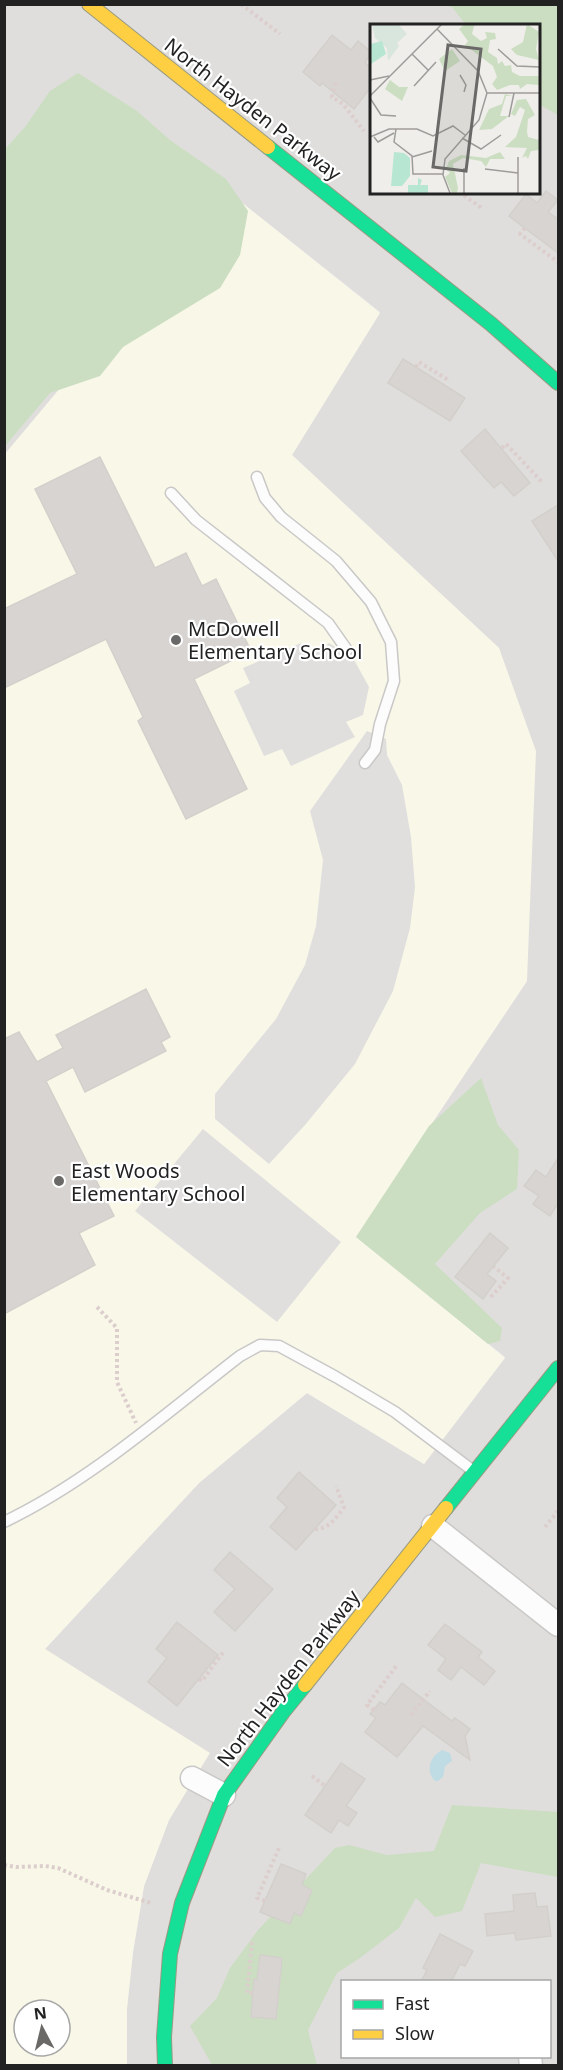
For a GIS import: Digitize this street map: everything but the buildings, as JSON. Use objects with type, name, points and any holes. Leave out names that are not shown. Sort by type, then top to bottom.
[{"type":"street","name":"North Hayden Parkway","points":[[89,4],[496,328],[558,383]]},
{"type":"street","name":"North Hayden Parkway","points":[[165,2066],[164,2037],[170,1954],[182,1903],[224,1795],[283,1712],[558,1368]]},
{"type":"street","points":[[433,1526],[558,1625]]},
{"type":"street","points":[[192,1778],[224,1795]]},
{"type":"lane","points":[[257,477],[265,498],[281,517],[336,561],[371,602],[391,642],[394,681],[380,724],[375,750],[365,763]]},
{"type":"lane","points":[[171,493],[196,520],[328,623],[347,650]]},
{"type":"lane","points":[[4,1522],[69,1486],[240,1356],[260,1345],[279,1346],[395,1412],[474,1472]]},
{"type":"path","points":[[241,4],[280,34]]},
{"type":"path","points":[[336,83],[332,97],[344,103],[364,131]]},
{"type":"path","points":[[462,194],[483,209]]},
{"type":"path","points":[[525,228],[520,234],[558,262]]},
{"type":"path","points":[[416,367],[419,362],[450,381]]},
{"type":"path","points":[[502,448],[506,444],[542,482]]},
{"type":"path","points":[[492,1297],[508,1278],[494,1267]]},
{"type":"path","points":[[97,1307],[117,1328],[117,1382],[136,1424]]},
{"type":"path","points":[[315,1529],[325,1528],[345,1508],[336,1486]]},
{"type":"path","points":[[545,1527],[558,1511]]},
{"type":"path","points":[[199,1679],[202,1681],[224,1651]]},
{"type":"path","points":[[374,1710],[367,1705],[397,1665]]},
{"type":"path","points":[[411,1715],[430,1691]]},
{"type":"path","points":[[312,1776],[325,1786]]},
{"type":"path","points":[[265,1901],[257,1898],[280,1846]]},
{"type":"path","points":[[4,1865],[58,1868],[107,1890],[151,1903]]},
{"type":"path","points":[[252,1942],[247,1993],[253,1994]]},
{"type":"shaded area","points":[[5,5],[558,5],[558,2065],[127,2065],[127,2008],[144,1886],[169,1820],[209,1753],[45,1649],[199,1483],[307,1393],[424,1464],[505,1357],[356,1237],[527,981],[499,648],[292,455],[380,312],[226,190],[5,454]]},
{"type":"shaded area","points":[[226,190],[380,313],[292,455],[499,648],[536,751],[527,981],[356,1237],[505,1358],[424,1464],[307,1393],[199,1483],[45,1649],[210,1753],[169,1820],[144,1886],[127,2008],[127,2065],[5,2066],[5,454]]},
{"type":"shaded area","points":[[301,643],[309,658],[329,643],[353,658],[369,687],[363,715],[346,722],[355,737],[291,766],[282,749],[264,756],[234,691],[250,683],[243,668]]},
{"type":"shaded area","points":[[367,731],[386,739],[387,755],[402,785],[411,837],[415,887],[410,928],[393,991],[355,1064],[305,1125],[269,1164],[215,1119],[215,1094],[276,1019],[305,965],[316,926],[323,860],[310,811]]},
{"type":"shaded area","points":[[203,1129],[341,1242],[277,1322],[135,1211]]},
{"type":"green space","points":[[441,5],[558,5],[558,115],[539,105],[539,24],[465,24],[452,7]]},
{"type":"green space","points":[[78,73],[137,111],[170,140],[226,179],[248,211],[240,255],[220,288],[123,347],[100,376],[50,393],[5,446],[5,149],[25,127],[50,91]]},
{"type":"green space","points":[[481,1078],[498,1125],[519,1150],[517,1189],[480,1213],[435,1264],[502,1328],[500,1341],[488,1344],[356,1237],[429,1126]]},
{"type":"green space","points":[[452,1805],[558,1812],[558,1877],[481,1863],[462,1911],[435,1917],[416,1898],[399,1928],[337,1973],[308,2030],[317,2065],[212,2065],[190,2026],[217,1998],[230,1968],[258,1930],[335,1848],[349,1845],[387,1855],[434,1851]]},
{"type":"water","points":[[442,1750],[450,1753],[452,1761],[445,1766],[443,1777],[435,1781],[430,1773],[430,1764],[434,1756]]},
{"type":"traffic: fast","points":[[268,147],[491,324],[558,383]]},
{"type":"traffic: fast","points":[[446,1508],[558,1368]]},
{"type":"traffic: fast","points":[[165,2066],[164,2037],[170,1954],[182,1903],[224,1795],[305,1685]]},
{"type":"traffic: slow","points":[[89,4],[268,147]]},
{"type":"traffic: slow","points":[[305,1685],[446,1508]]},
{"type":"place","name":"McDowell Elementary School","points":[[176,640]]},
{"type":"place","name":"East Woods Elementary School","points":[[59,1181]]}]
